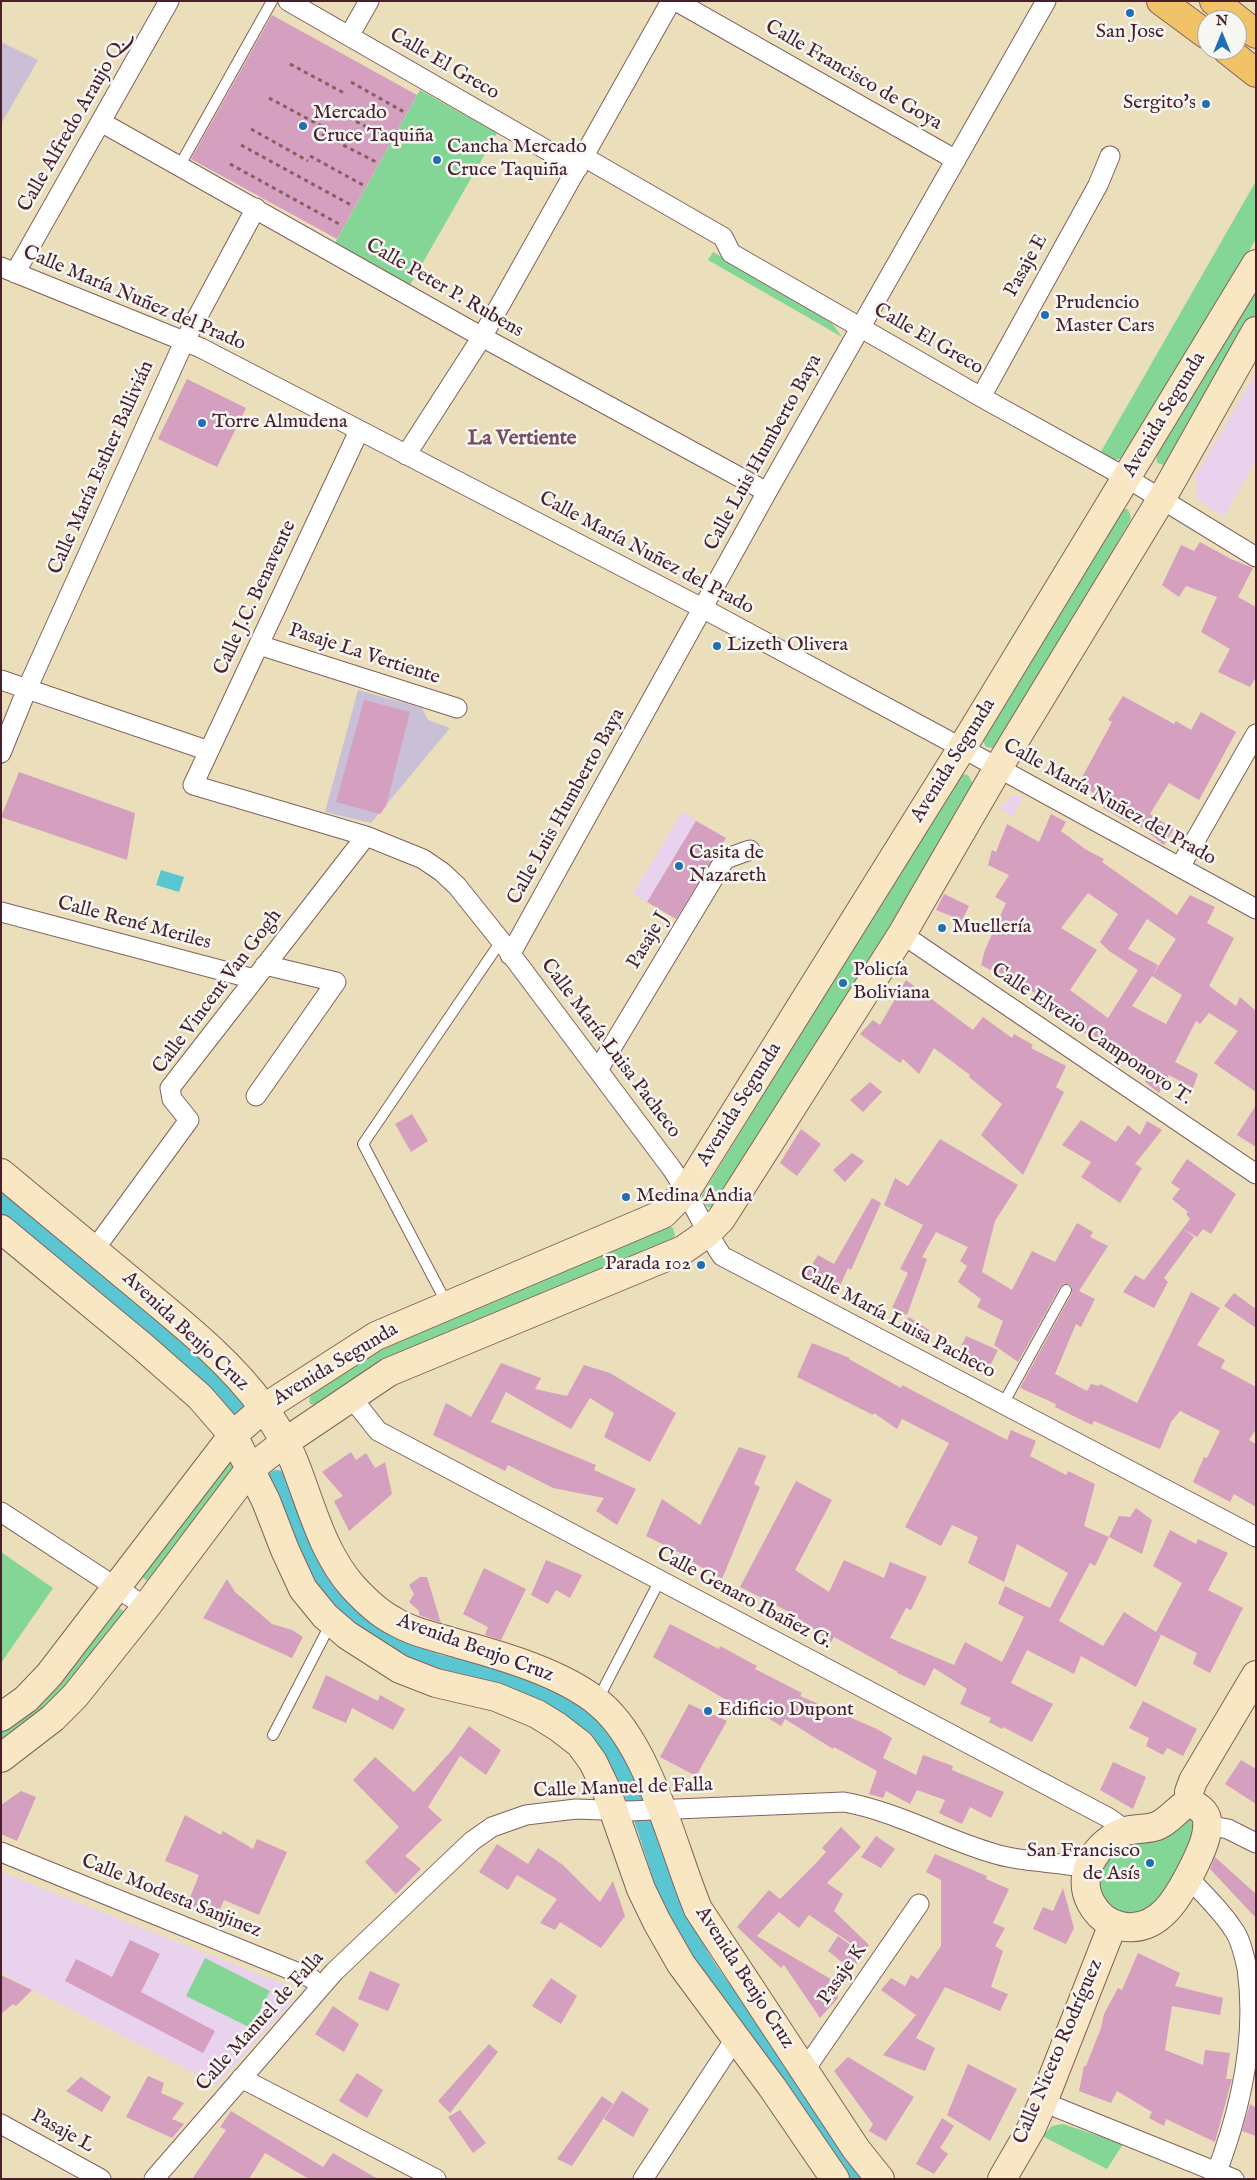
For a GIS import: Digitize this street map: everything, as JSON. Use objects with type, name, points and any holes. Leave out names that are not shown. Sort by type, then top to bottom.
[{"type":"main road","points":[[1161,1],[1197,28]]},
{"type":"main road","points":[[1214,1],[1256,34]]},
{"type":"main road","points":[[1240,60],[1256,73]]},
{"type":"main road","name":"Avenida Segunda","points":[[1,1718],[26,1699],[49,1675],[233,1435],[264,1408],[376,1336],[447,1304],[663,1214],[686,1191],[962,748],[1256,264]]},
{"type":"main road","name":"Avenida Segunda","points":[[1,1758],[53,1718],[75,1696],[146,1607],[250,1470],[285,1442],[389,1372],[683,1250],[706,1234],[721,1219],[902,934],[998,768],[1162,498],[1256,331]]},
{"type":"main road","name":"Avenida Benjo Cruz","points":[[1,1173],[181,1324],[244,1383],[264,1408],[285,1442],[330,1555],[352,1585],[376,1609],[410,1630],[526,1664],[564,1682],[596,1702],[624,1731],[643,1765],[656,1810],[698,1909],[856,2149],[880,2179]]},
{"type":"main road","name":"Avenida Benjo Cruz","points":[[1,1229],[200,1397],[233,1435],[266,1501],[303,1589],[347,1636],[400,1669],[436,1683],[496,1697],[537,1714],[580,1744],[593,1762],[621,1811],[641,1889],[681,1964],[772,2087],[835,2179]]},
{"type":"main road","points":[[1189,1802],[1192,1781],[1256,1675]]},
{"type":"main road","points":[[1189,1802],[1200,1808],[1207,1819],[1207,1825],[1204,1844],[1181,1892],[1158,1919],[1144,1925],[1128,1928],[1113,1924],[1098,1914],[1086,1892],[1087,1868],[1091,1858],[1114,1836],[1127,1831],[1157,1826],[1189,1802]]},
{"type":"main road","name":"Calle Niceto Rodríguez","points":[[1002,2179],[1031,2129],[1043,2102],[1113,1924]]},
{"type":"street","name":"Calle Alfredo Araujo Q.","points":[[8,270],[101,122],[169,1]]},
{"type":"street","name":"Calle El Greco","points":[[288,1],[349,36],[722,237],[731,253],[981,397],[1162,498],[1256,557]]},
{"type":"street","points":[[349,36],[369,1]]},
{"type":"street","points":[[406,455],[482,337],[671,1]]},
{"type":"street","name":"Calle Francisco de Goya","points":[[676,1],[956,160]]},
{"type":"street","name":"Calle Luis Humberto Baya","points":[[506,948],[704,609],[767,492],[1046,1]]},
{"type":"street","name":"Calle Peter P. Rubens","points":[[101,122],[482,337],[767,492]]},
{"type":"street","name":"Pasaje E","points":[[981,397],[1098,185],[1110,156]]},
{"type":"street","name":"Calle María Esther Ballivián","points":[[1,753],[27,689],[184,342],[256,208]]},
{"type":"street","name":"Calle María Nuñez del Prado","points":[[8,270],[201,348],[704,609],[1256,909]]},
{"type":"street","name":"Calle J.C. Benavente","points":[[193,785],[359,431]]},
{"type":"street","name":"Pasaje La Vertiente","points":[[259,645],[456,708]]},
{"type":"street","points":[[1,680],[209,751]]},
{"type":"street","points":[[1180,867],[1256,734]]},
{"type":"street","name":"Calle María Luisa Pacheco","points":[[193,785],[366,836],[423,859],[442,872],[457,886],[506,948],[598,1070],[686,1191],[706,1234],[722,1256],[1256,1537]]},
{"type":"street","name":"Calle Vincent Van Gogh","points":[[94,1250],[189,1120],[172,1099],[170,1088],[366,836]]},
{"type":"street","name":"Pasaje J","points":[[598,1070],[725,859],[750,850]]},
{"type":"street","name":"Calle René Meriles","points":[[1,912],[260,972],[336,982],[256,1096]]},
{"type":"street","name":"Calle Elvezio Camponovo T.","points":[[902,934],[1256,1174]]},
{"type":"street","name":"Calle Genaro Ibañez G.","points":[[350,1397],[378,1431],[1109,1818],[1127,1831]]},
{"type":"street","points":[[1,1512],[146,1607]]},
{"type":"street","name":"Calle Manuel de Falla","points":[[154,2179],[321,1987],[443,1867],[472,1841],[492,1827],[534,1814],[576,1809],[621,1811],[844,1802],[873,1808],[988,1852],[1018,1860],[1087,1868]]},
{"type":"street","points":[[1207,1825],[1228,1829],[1256,1842]]},
{"type":"street","name":"Calle Modesta Sanjinez","points":[[1,1852],[311,1978],[321,1987]]},
{"type":"street","points":[[1188,1878],[1234,1930],[1244,1956],[1251,1992],[1247,2069],[1236,2115],[1216,2175]]},
{"type":"street","name":"Pasaje K","points":[[804,2071],[920,1904]]},
{"type":"street","points":[[643,2179],[736,2039]]},
{"type":"street","points":[[241,2078],[432,2178]]},
{"type":"street","points":[[1043,2102],[1216,2175],[1234,2179]]},
{"type":"street","name":"Pasaje L","points":[[1,2124],[100,2179]]},
{"type":"lane","points":[[180,165],[272,1]]},
{"type":"lane","name":"Calle Luis Humberto Baya","points":[[447,1304],[363,1144],[506,948]]},
{"type":"lane","points":[[1003,1404],[1066,1290]]},
{"type":"lane","points":[[596,1702],[660,1580]]},
{"type":"lane","points":[[274,1735],[332,1622]]},
{"type":"path","points":[[290,64],[344,93]]},
{"type":"path","points":[[350,82],[404,112]]},
{"type":"path","points":[[269,98],[325,128]]},
{"type":"path","points":[[336,110],[389,139]]},
{"type":"path","points":[[251,129],[308,161]]},
{"type":"path","points":[[322,134],[376,162]]},
{"type":"path","points":[[241,145],[352,205]]},
{"type":"path","points":[[310,156],[363,185]]},
{"type":"path","points":[[230,164],[341,225]]},
{"type":"shaded area","points":[[1,42],[38,60],[1,124]]},
{"type":"shaded area","points":[[1256,373],[1256,460],[1224,517],[1197,500],[1196,475]]},
{"type":"shaded area","points":[[358,690],[422,708],[428,720],[450,728],[371,823],[325,812]]},
{"type":"shaded area","points":[[1013,795],[1023,797],[1013,817],[1000,808]]},
{"type":"shaded area","name":"Casita de Nazareth","points":[[682,812],[726,838],[677,919],[633,894]]},
{"type":"shaded area","points":[[1,1872],[285,1985],[293,2000],[217,2085],[1,1973]]},
{"type":"green space","points":[[420,90],[497,133],[410,285],[335,243]]},
{"type":"green space","points":[[1256,181],[1256,239],[1128,456],[1111,461],[1099,455]]},
{"type":"green space","points":[[713,252],[828,318],[842,337],[708,260]]},
{"type":"green space","points":[[1256,285],[1256,318],[1169,461],[1164,465],[1157,463],[1156,453]]},
{"type":"green space","points":[[1121,509],[1127,509],[1131,519],[1001,745],[992,748],[986,747],[983,741],[984,736]]},
{"type":"green space","points":[[963,774],[968,775],[975,787],[896,923],[714,1208],[707,1207],[702,1200],[702,1195],[957,779]]},
{"type":"green space","points":[[666,1226],[673,1228],[675,1235],[673,1240],[317,1405],[310,1404],[309,1399],[312,1393],[359,1361],[399,1338]]},
{"type":"green space","points":[[231,1461],[236,1468],[147,1581],[141,1576]]},
{"type":"green space","points":[[1,1552],[53,1588],[1,1663]]},
{"type":"green space","points":[[116,1606],[125,1612],[58,1698],[1,1747],[1,1732],[15,1722]]},
{"type":"green space","points":[[1190,1818],[1194,1820],[1197,1830],[1162,1900],[1136,1915],[1111,1910],[1102,1896],[1099,1884],[1104,1863],[1112,1853],[1136,1838]]},
{"type":"green space","points":[[205,1958],[270,1991],[251,2028],[186,1996]]},
{"type":"green space","points":[[1063,2124],[1123,2144],[1107,2169],[1042,2136],[1052,2126]]},
{"type":"water","points":[[161,870],[184,877],[179,892],[156,885]]},
{"type":"building","name":"Mercado Cruce Taquiña","points":[[272,15],[417,95],[337,239],[191,159]]},
{"type":"building","name":"Torre Almudena","points":[[187,379],[246,408],[217,467],[158,439]]},
{"type":"building","points":[[1200,542],[1231,559],[1253,568],[1238,597],[1256,607],[1256,677],[1250,687],[1218,672],[1230,649],[1201,632],[1217,597],[1186,586],[1179,597],[1162,585],[1181,545],[1194,551]]},
{"type":"building","points":[[1123,696],[1174,724],[1176,721],[1191,730],[1201,712],[1236,732],[1199,800],[1169,783],[1150,814],[1174,829],[1164,845],[1131,819],[1129,823],[1103,808],[1105,804],[1080,781],[1112,722],[1108,720]]},
{"type":"building","points":[[364,700],[410,712],[386,806],[380,814],[336,802]]},
{"type":"building","points":[[19,772],[135,813],[127,860],[1,817]]},
{"type":"building","points":[[1051,814],[1066,822],[1061,831],[1085,849],[1104,859],[1102,862],[1177,915],[1190,895],[1215,907],[1207,923],[1234,938],[1209,986],[1236,1006],[1240,997],[1256,1011],[1256,1092],[1214,1063],[1238,1031],[1209,1013],[1200,1024],[1196,1021],[1175,1062],[1198,1074],[1193,1088],[1169,1075],[1159,1093],[1145,1082],[1149,1075],[1091,1034],[1089,1036],[1054,1013],[1053,1015],[1032,997],[1035,993],[981,965],[985,950],[1006,903],[995,897],[1009,875],[988,865],[992,850],[996,852],[1007,824],[1039,842]],"holes":[[[1088,893],[1118,914],[1100,942],[1109,951],[1138,970],[1108,1018],[1070,990],[1097,950],[1061,928]],[[1147,919],[1176,939],[1152,976],[1158,965],[1128,949]],[[1152,976],[1182,995],[1166,1024],[1132,1006]]]},
{"type":"building","name":"Casita de Nazareth","points":[[696,821],[726,838],[676,919],[647,902]]},
{"type":"building","points":[[944,894],[969,906],[961,923],[951,916],[936,910]]},
{"type":"building","points":[[906,980],[973,1030],[983,1017],[1012,1038],[1014,1034],[1033,1045],[1031,1048],[1066,1066],[1056,1087],[1064,1092],[1023,1175],[981,1135],[1002,1104],[969,1077],[970,1075],[934,1048],[919,1074],[903,1059],[900,1063],[860,1034],[873,1020],[880,1025]]},
{"type":"building","points":[[870,1082],[882,1092],[863,1112],[850,1100]]},
{"type":"building","points":[[1256,1105],[1256,1147],[1237,1135]]},
{"type":"building","points":[[412,1114],[428,1141],[411,1152],[395,1124]]},
{"type":"building","points":[[1081,1120],[1116,1142],[1128,1125],[1140,1135],[1147,1121],[1162,1130],[1135,1164],[1142,1168],[1120,1203],[1081,1177],[1091,1162],[1062,1145]]},
{"type":"building","points":[[801,1129],[821,1144],[797,1176],[780,1163]]},
{"type":"building","points":[[940,1139],[1018,1185],[995,1221],[982,1272],[1012,1290],[1032,1251],[1055,1262],[1077,1223],[1093,1232],[1090,1237],[1108,1246],[1079,1291],[1095,1299],[1081,1327],[1076,1324],[1055,1374],[1087,1391],[1091,1384],[1099,1386],[1100,1384],[1137,1403],[1191,1292],[1220,1308],[1197,1345],[1225,1360],[1221,1368],[1256,1387],[1256,1429],[1249,1440],[1256,1444],[1256,1507],[1234,1494],[1230,1502],[1193,1482],[1204,1457],[1207,1458],[1220,1431],[1180,1411],[1171,1422],[1160,1449],[1094,1421],[1092,1425],[1055,1407],[1056,1404],[1020,1388],[1072,1293],[1072,1287],[1069,1284],[1063,1284],[1060,1287],[1018,1362],[994,1345],[1003,1321],[977,1307],[981,1299],[958,1282],[967,1266],[960,1261],[968,1247],[936,1232],[922,1257],[927,1259],[907,1315],[892,1308],[908,1273],[900,1269],[923,1225],[884,1205],[895,1178],[908,1186]]},
{"type":"building","points":[[852,1153],[864,1161],[845,1182],[833,1170]]},
{"type":"building","points":[[1187,1159],[1236,1194],[1211,1234],[1203,1229],[1197,1237],[1183,1229],[1194,1237],[1164,1278],[1168,1282],[1154,1308],[1123,1292],[1135,1275],[1144,1280],[1190,1219],[1186,1214],[1188,1212],[1172,1199],[1180,1189],[1171,1183]]},
{"type":"building","points":[[872,1198],[881,1203],[851,1270],[848,1268],[837,1293],[804,1277],[818,1255],[834,1264]]},
{"type":"building","points":[[1234,1293],[1256,1309],[1256,1328],[1224,1306]]},
{"type":"building","points":[[909,1317],[929,1330],[924,1343],[899,1331]]},
{"type":"building","points":[[966,1336],[998,1350],[985,1376],[954,1361]]},
{"type":"building","points":[[812,1343],[850,1358],[901,1388],[902,1385],[1007,1440],[1011,1430],[1036,1441],[1030,1456],[1066,1475],[1068,1471],[1095,1484],[1084,1526],[1109,1537],[1095,1566],[1090,1563],[1059,1621],[1103,1646],[1124,1612],[1161,1635],[1136,1687],[1081,1656],[1074,1674],[1027,1650],[1011,1683],[1053,1704],[1032,1742],[1003,1727],[1002,1729],[989,1722],[991,1718],[960,1704],[967,1689],[934,1668],[925,1686],[897,1673],[834,1637],[831,1642],[791,1613],[740,1587],[796,1481],[832,1500],[795,1570],[829,1592],[844,1560],[884,1578],[890,1562],[927,1577],[911,1610],[906,1608],[890,1638],[954,1665],[965,1642],[1002,1662],[1024,1617],[998,1604],[1005,1586],[1050,1608],[1068,1573],[1017,1544],[1004,1582],[968,1563],[978,1537],[952,1525],[941,1546],[905,1527],[949,1443],[902,1419],[897,1429],[874,1413],[873,1415],[797,1377]]},
{"type":"building","points":[[501,1363],[541,1378],[535,1389],[567,1396],[584,1365],[610,1373],[676,1413],[650,1462],[604,1437],[614,1413],[590,1398],[571,1429],[506,1392],[491,1422],[596,1465],[594,1470],[636,1489],[617,1525],[596,1511],[604,1498],[553,1488],[508,1465],[505,1471],[433,1435],[446,1403],[471,1417]]},
{"type":"building","points":[[739,1447],[766,1456],[754,1484],[760,1487],[722,1579],[683,1557],[684,1555],[646,1536],[662,1499],[700,1525]]},
{"type":"building","points":[[351,1452],[356,1460],[366,1453],[375,1468],[385,1462],[392,1494],[349,1531],[334,1501],[343,1496],[322,1472]]},
{"type":"building","points":[[1136,1508],[1152,1520],[1142,1554],[1109,1537],[1119,1516],[1130,1517]]},
{"type":"building","points":[[1170,1530],[1196,1544],[1198,1539],[1228,1553],[1208,1590],[1243,1608],[1210,1673],[1193,1664],[1197,1653],[1156,1632],[1182,1583],[1153,1566]]},
{"type":"building","points":[[546,1560],[582,1575],[570,1598],[556,1590],[548,1604],[531,1595]]},
{"type":"building","points":[[484,1568],[526,1589],[501,1640],[485,1635],[488,1627],[463,1614]]},
{"type":"building","points":[[420,1577],[427,1577],[441,1623],[419,1615],[419,1611],[409,1602],[414,1594],[409,1585]]},
{"type":"building","points":[[227,1579],[235,1592],[272,1624],[292,1630],[303,1637],[292,1658],[203,1618]]},
{"type":"building","points":[[670,1624],[719,1649],[720,1646],[757,1666],[755,1669],[802,1693],[800,1696],[877,1729],[892,1738],[883,1758],[916,1775],[923,1755],[953,1766],[952,1770],[1004,1792],[991,1818],[970,1807],[962,1824],[939,1813],[945,1800],[917,1790],[910,1804],[886,1791],[883,1798],[869,1794],[877,1771],[834,1747],[833,1749],[785,1719],[781,1726],[738,1700],[735,1705],[653,1657]]},
{"type":"building","points":[[326,1675],[378,1701],[380,1695],[405,1709],[393,1730],[352,1708],[346,1723],[312,1708]]},
{"type":"building","points":[[1143,1701],[1197,1729],[1183,1756],[1167,1748],[1163,1755],[1146,1746],[1149,1738],[1129,1728]]},
{"type":"building","points":[[689,1704],[727,1721],[696,1776],[660,1757]]},
{"type":"building","points":[[469,1726],[501,1750],[486,1775],[460,1756],[428,1807],[442,1820],[405,1856],[421,1869],[396,1894],[365,1862],[399,1827],[353,1780],[375,1757],[414,1792],[452,1750]]},
{"type":"building","points":[[1241,1760],[1256,1769],[1256,1804],[1225,1784]]},
{"type":"building","points":[[1113,1762],[1146,1777],[1133,1809],[1100,1790]]},
{"type":"building","points":[[21,1791],[36,1797],[17,1841],[1,1834],[1,1805]]},
{"type":"building","points":[[185,1815],[221,1835],[223,1831],[253,1849],[257,1839],[287,1852],[259,1915],[224,1900],[215,1921],[186,1907],[199,1875],[165,1861]]},
{"type":"building","points":[[841,1827],[861,1847],[827,1883],[843,1894],[834,1911],[869,1945],[864,1952],[809,1915],[799,1928],[779,1912],[757,1936],[841,1985],[837,1992],[838,1998],[820,2018],[784,1965],[781,1968],[737,1927],[769,1890],[780,1899],[826,1852],[822,1848]]},
{"type":"building","points":[[876,1836],[895,1849],[881,1868],[861,1857]]},
{"type":"building","points":[[497,1844],[528,1864],[538,1848],[563,1865],[600,1902],[613,1881],[625,1916],[601,1948],[560,1922],[555,1930],[540,1923],[557,1899],[517,1875],[508,1890],[479,1872]]},
{"type":"building","points":[[935,1854],[987,1876],[986,1879],[1009,1889],[993,1923],[1005,1928],[995,1946],[1003,1951],[991,1987],[1008,1994],[1000,2011],[945,1987],[916,2038],[935,2048],[925,2071],[883,2055],[916,2015],[881,1990],[891,1978],[905,1986],[911,1975],[918,1979],[941,1946],[941,1880],[926,1872]]},
{"type":"building","points":[[1215,1857],[1256,1894],[1256,1918],[1210,1869]]},
{"type":"building","points":[[1063,1888],[1074,1928],[1066,1944],[1033,1929],[1043,1907],[1053,1911]]},
{"type":"building","points":[[838,1936],[863,1954],[852,1970],[828,1951]]},
{"type":"building","points":[[130,1940],[160,1954],[141,1992],[215,2031],[203,2053],[65,1981],[76,1959],[112,1977]]},
{"type":"building","points":[[1138,1953],[1180,1973],[1175,1986],[1223,1998],[1220,2015],[1172,2006],[1165,2050],[1203,2065],[1205,2050],[1230,2053],[1226,2079],[1232,2079],[1215,2142],[1166,2119],[1164,2126],[1149,2118],[1152,2112],[1117,2091],[1111,2103],[1079,2091],[1084,2066],[1086,2066],[1101,2028],[1104,2014],[1118,1988],[1122,1990]]},
{"type":"building","points":[[370,1971],[400,1984],[388,2011],[358,1999]]},
{"type":"building","points":[[1,1975],[32,1990],[16,2006],[13,2004],[1,2014]]},
{"type":"building","points":[[551,1978],[577,1996],[561,2024],[532,2006]]},
{"type":"building","points":[[333,2006],[359,2024],[344,2052],[315,2034]]},
{"type":"building","points":[[489,2044],[498,2052],[450,2113],[438,2101]]},
{"type":"building","points":[[848,2057],[914,2097],[886,2141],[869,2131],[873,2124],[834,2071]]},
{"type":"building","points":[[968,2064],[1017,2089],[990,2141],[947,2115]]},
{"type":"building","points":[[357,2073],[383,2090],[367,2118],[339,2101]]},
{"type":"building","points":[[148,2076],[164,2083],[161,2093],[184,2103],[172,2119],[184,2124],[172,2138],[126,2117]]},
{"type":"building","points":[[81,2077],[111,2097],[102,2112],[66,2091]]},
{"type":"building","points":[[622,2091],[649,2109],[633,2137],[604,2119]]},
{"type":"building","points":[[602,2096],[613,2104],[572,2166],[557,2159]]},
{"type":"building","points":[[1250,2104],[1256,2108],[1256,2136],[1242,2131]]},
{"type":"building","points":[[460,2110],[486,2143],[473,2153],[448,2117]]},
{"type":"building","points":[[231,2111],[323,2167],[333,2153],[378,2179],[309,2179],[265,2153],[249,2179],[192,2179],[226,2130],[220,2127]]},
{"type":"building","points":[[942,2118],[954,2126],[940,2148],[948,2154],[934,2174],[916,2164]]},
{"type":"waterway","points":[[1,1204],[215,1383],[238,1406]]},
{"type":"waterway","points":[[277,1480],[301,1541],[319,1577],[329,1592],[354,1618],[382,1639],[431,1662],[518,1683],[548,1694],[574,1710],[601,1736],[614,1754],[634,1793],[670,1896],[702,1962],[782,2072],[856,2179]]},
{"type":"place","name":"San Jose","points":[[1130,13]]},
{"type":"place","name":"Sergito's","points":[[1206,104]]},
{"type":"place","name":"Mercado Cruce Taquiña","points":[[303,126]]},
{"type":"place","name":"Cancha Mercado Cruce Taquiña","points":[[437,160]]},
{"type":"place","name":"Prudencio Master Cars","points":[[1045,315]]},
{"type":"place","name":"Torre Almudena","points":[[202,423]]},
{"type":"place","name":"Lizeth Olivera","points":[[717,646]]},
{"type":"place","name":"Casita de Nazareth","points":[[679,866]]},
{"type":"place","name":"Muellería","points":[[942,928]]},
{"type":"place","name":"Policía Boliviana","points":[[843,983]]},
{"type":"place","name":"Medina Andia","points":[[626,1197]]},
{"type":"place","name":"Parada 102","points":[[701,1265]]},
{"type":"place","name":"Edificio Dupont","points":[[708,1711]]},
{"type":"place","name":"San Francisco de Asís","points":[[1150,1863]]},
{"type":"district","name":"La Vertiente","points":[[522,440]]}]
